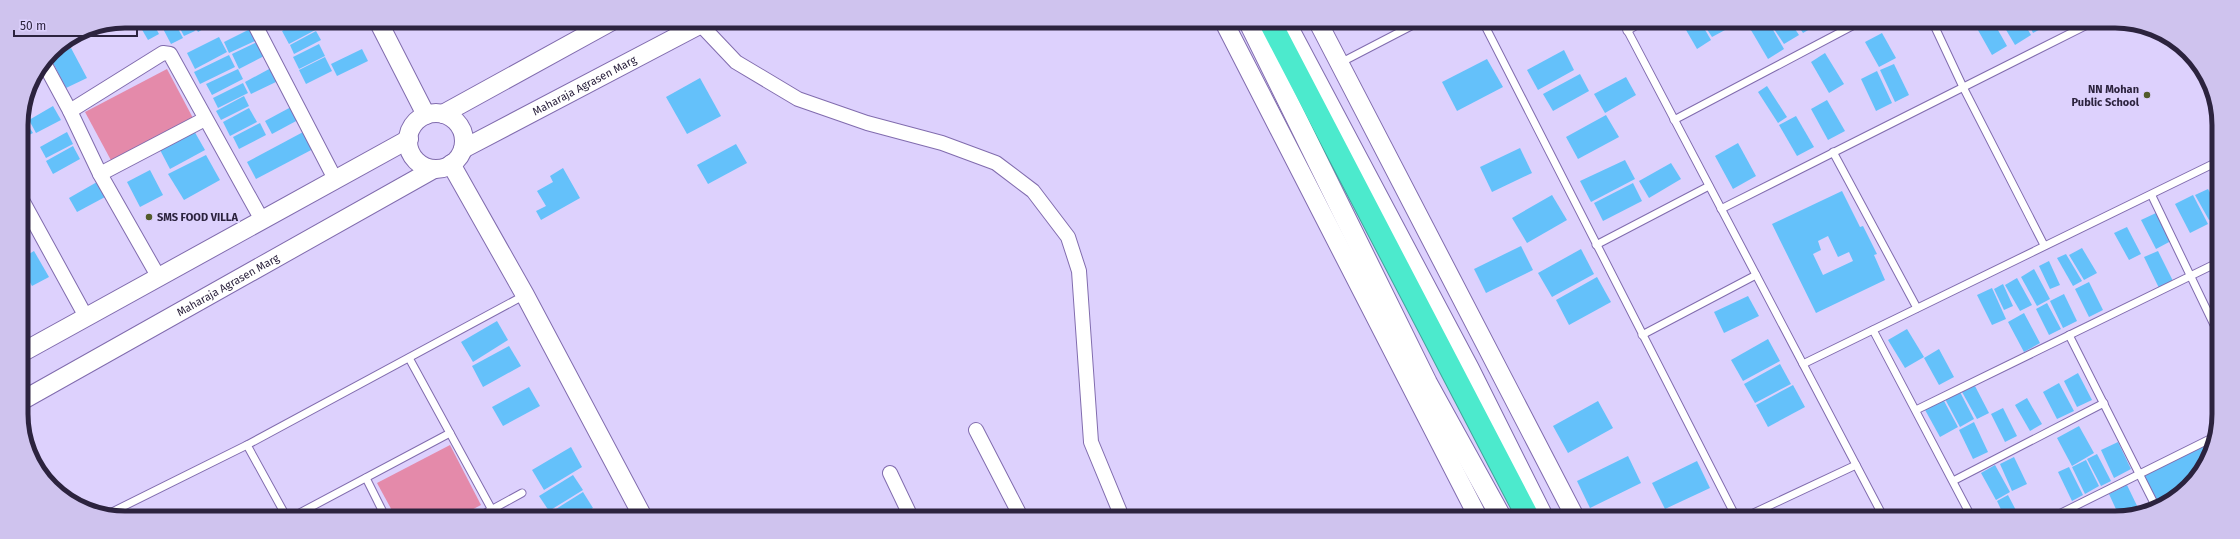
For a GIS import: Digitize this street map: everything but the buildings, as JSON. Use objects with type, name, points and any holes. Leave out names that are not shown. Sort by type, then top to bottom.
[{"type":"highway","points":[[1278,28],[1525,511]]},
{"type":"main road","points":[[1252,28],[1427,383],[1498,511]]},
{"type":"main road","points":[[1278,28],[1469,369],[1539,511]]},
{"type":"street","points":[[257,28],[335,179]]},
{"type":"street","points":[[382,28],[435,114],[451,117],[460,127],[464,139],[463,149],[459,157],[451,164],[434,169],[424,166],[416,161],[411,153],[409,139],[412,126],[435,114],[600,28]]},
{"type":"street","name":"Maharaja Agrasen Marg","points":[[463,149],[693,28]]},
{"type":"street","points":[[706,28],[736,62],[798,99],[867,123],[942,143],[996,163],[1033,191],[1068,237],[1080,271],[1091,442],[1120,511]]},
{"type":"street","points":[[1227,28],[1475,511]]},
{"type":"street","points":[[1321,28],[1572,511]]},
{"type":"street","points":[[70,111],[163,53],[167,52],[170,54],[262,220]]},
{"type":"street","points":[[47,68],[70,111],[100,174],[158,276]]},
{"type":"street","points":[[100,174],[205,119]]},
{"type":"street","points":[[28,349],[85,315],[409,139]]},
{"type":"street","points":[[451,164],[525,295],[640,511]]},
{"type":"street","name":"Maharaja Agrasen Marg","points":[[28,397],[434,169]]},
{"type":"street","points":[[28,224],[85,315]]},
{"type":"street","points":[[976,430],[1018,511]]},
{"type":"street","points":[[890,473],[908,511]]},
{"type":"lane","points":[[1339,63],[1407,28]]},
{"type":"lane","points":[[1485,28],[1732,511]]},
{"type":"lane","points":[[1625,28],[1880,511]]},
{"type":"lane","points":[[1627,31],[1632,28]]},
{"type":"lane","points":[[1674,120],[1848,28]]},
{"type":"lane","points":[[1935,28],[1963,87],[2044,245]]},
{"type":"lane","points":[[1721,209],[2081,28]]},
{"type":"lane","points":[[1833,152],[1917,308]]},
{"type":"lane","points":[[1803,364],[2044,245],[2152,196],[2212,165]]},
{"type":"lane","points":[[1596,245],[1709,186]]},
{"type":"lane","points":[[2152,196],[2212,321]]},
{"type":"lane","points":[[1916,410],[2212,265]]},
{"type":"lane","points":[[1642,335],[1756,275]]},
{"type":"lane","points":[[115,511],[247,445],[525,295]]},
{"type":"lane","points":[[1873,330],[1968,511]]},
{"type":"lane","points":[[2069,335],[2154,503]]},
{"type":"lane","points":[[409,358],[492,510],[522,493]]},
{"type":"lane","points":[[1953,481],[2104,403]]},
{"type":"lane","points":[[303,511],[450,433]]},
{"type":"lane","points":[[2065,511],[2208,440]]},
{"type":"lane","points":[[247,445],[283,511]]},
{"type":"lane","points":[[1759,511],[1856,464]]},
{"type":"lane","points":[[366,478],[382,511]]},
{"type":"shaded area","points":[[167,69],[194,120],[113,164],[85,112]]},
{"type":"shaded area","points":[[450,445],[481,505],[470,511],[392,511],[377,483]]},
{"type":"place","name":"NN Mohan Public School","points":[[2147,95]]},
{"type":"place","name":"SMS FOOD VILLA","points":[[149,217]]}]
